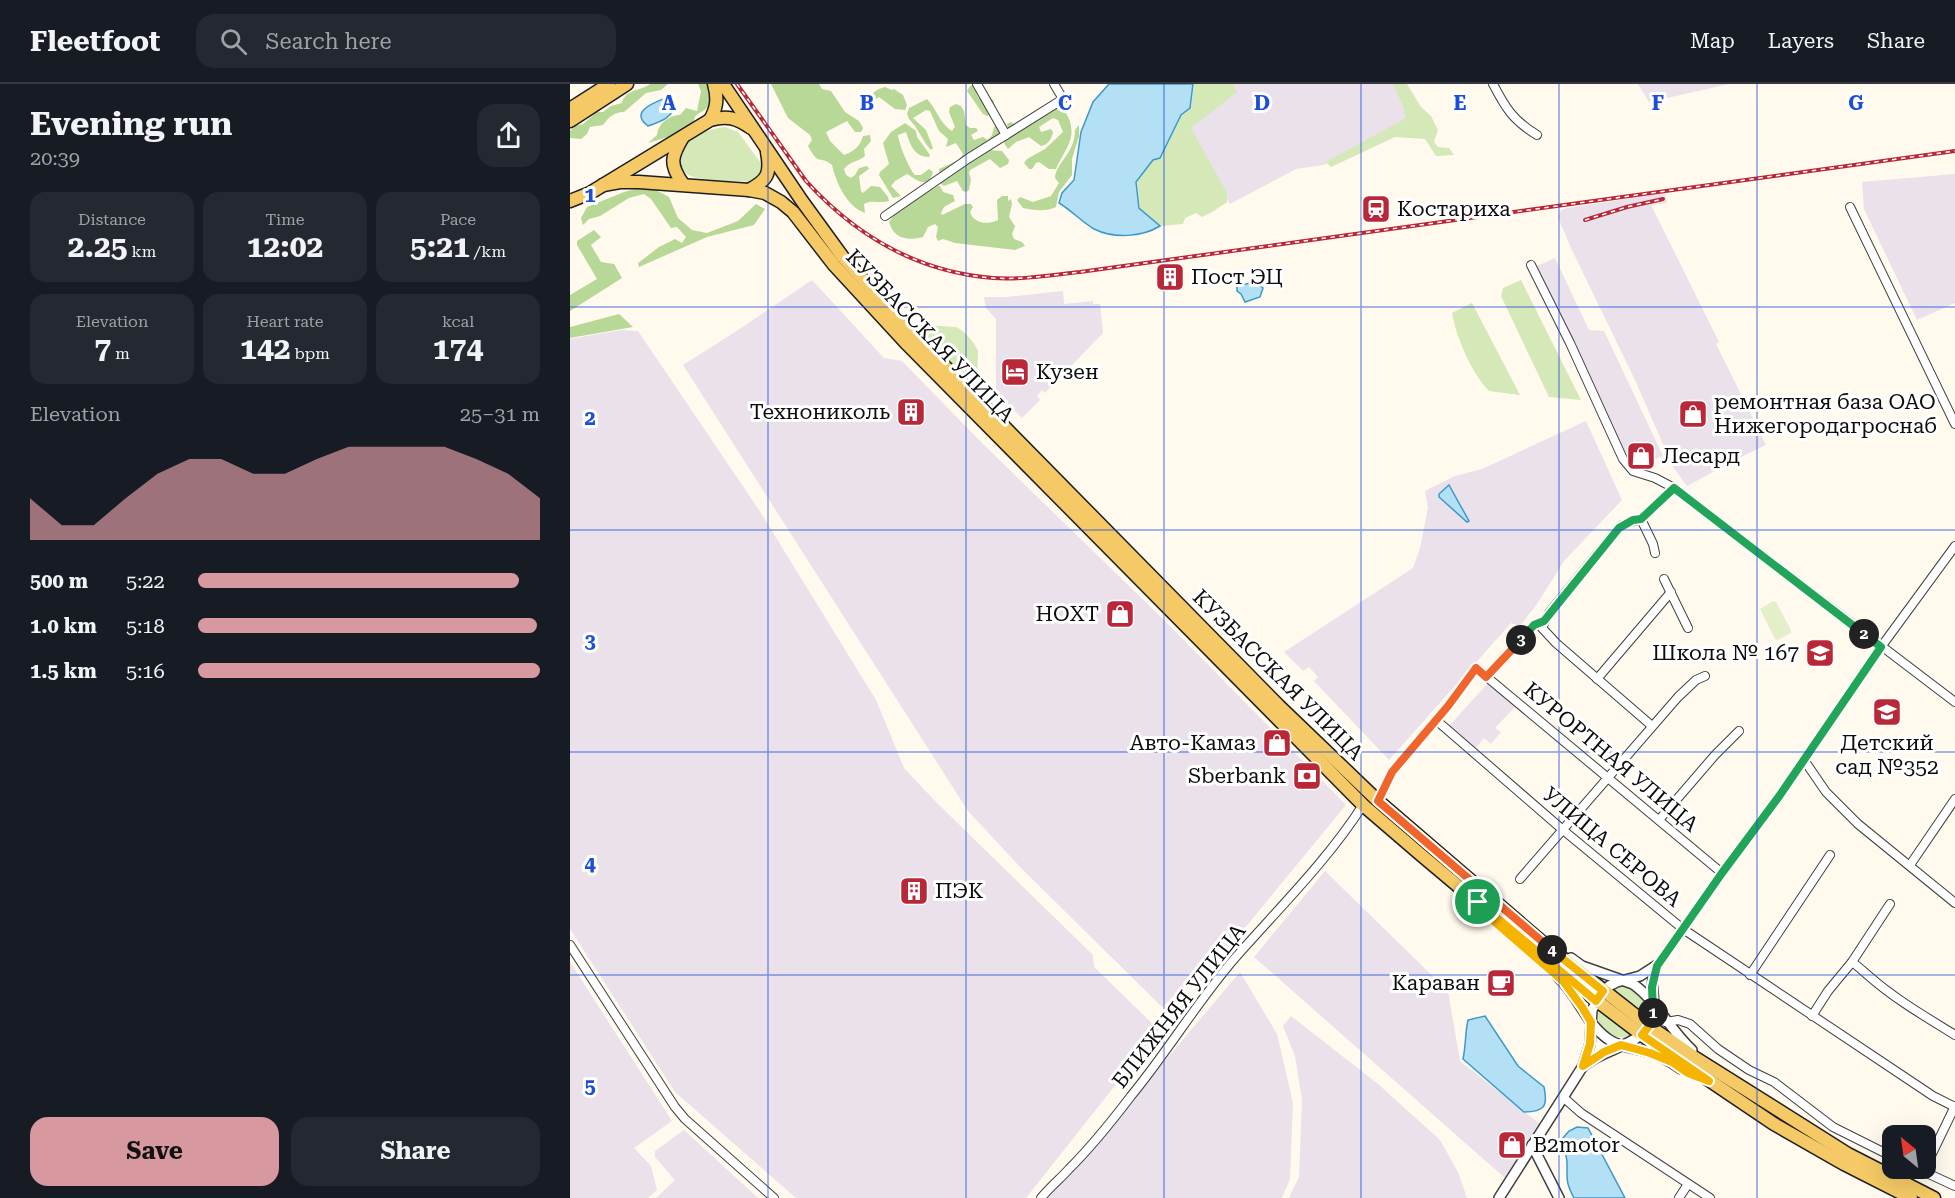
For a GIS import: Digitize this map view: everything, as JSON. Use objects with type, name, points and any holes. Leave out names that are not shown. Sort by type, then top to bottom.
[{"type":"main road","points":[[570,109],[609,84]]},
{"type":"main road","points":[[570,121],[627,84]]},
{"type":"main road","points":[[710,120],[717,102],[714,84]]},
{"type":"main road","points":[[603,185],[639,182],[749,190],[760,184],[768,172],[766,148],[723,84]]},
{"type":"main road","points":[[570,201],[603,185],[710,120],[731,117],[740,120],[754,131]]},
{"type":"main road","points":[[683,136],[672,159],[673,167],[683,184]]},
{"type":"main road","name":"КУЗБАССКАЯ УЛИЦА","points":[[766,148],[842,256],[944,367],[1279,706],[1482,898]]},
{"type":"main road","name":"КУЗБАССКАЯ УЛИЦА","points":[[749,190],[765,193],[793,212],[834,265],[905,342],[1363,805],[1542,942],[1600,996],[1646,1031],[1713,1076],[1783,1129],[1844,1164],[1911,1198]]},
{"type":"main road","name":"КУЗБАССКАЯ УЛИЦА","points":[[1713,1076],[1848,1154],[1934,1198]]},
{"type":"street","points":[[977,84],[1006,135]]},
{"type":"street","points":[[885,216],[1063,99],[1054,84]]},
{"type":"street","points":[[1493,84],[1506,109],[1537,135]]},
{"type":"street","points":[[1850,207],[1955,424]]},
{"type":"street","points":[[1531,265],[1570,343],[1623,459],[1634,471],[1674,488],[1955,702]]},
{"type":"street","points":[[1543,625],[1615,532],[1622,525],[1641,519],[1674,488]]},
{"type":"street","points":[[1641,519],[1653,544],[1654,553]]},
{"type":"street","points":[[1583,1066],[1604,1052],[1646,1031],[1653,1012],[1652,980],[1657,966],[1780,795],[1881,647],[1955,546]]},
{"type":"street","points":[[1664,579],[1688,628]]},
{"type":"street","points":[[1597,679],[1671,592]]},
{"type":"street","points":[[1486,677],[1534,625],[1543,625]]},
{"type":"street","points":[[1543,625],[1556,643],[1652,726]]},
{"type":"street","name":"КУРОРТНАЯ УЛИЦА","points":[[1436,720],[1476,668],[1722,873]]},
{"type":"street","points":[[1520,879],[1678,697],[1696,680],[1705,676]]},
{"type":"street","points":[[1378,801],[1392,772],[1436,720]]},
{"type":"street","name":"УЛИЦА СЕРОВА","points":[[1436,720],[1563,830],[1683,929],[1933,1096],[1955,1106]]},
{"type":"street","points":[[1659,820],[1715,755],[1739,731]]},
{"type":"street","points":[[1804,760],[1826,792],[1858,824],[1955,903]]},
{"type":"street","points":[[1910,866],[1955,799]]},
{"type":"street","name":"БЛИЖНЯЯ УЛИЦА","points":[[1041,1198],[1130,1098],[1160,1060],[1206,994],[1332,847],[1363,805]]},
{"type":"street","points":[[1750,975],[1830,855]]},
{"type":"street","points":[[1482,898],[1505,907],[1582,966],[1625,981],[1640,989],[1713,1076]]},
{"type":"street","points":[[1482,898],[1495,922],[1567,986],[1591,1022],[1607,1038],[1672,1062],[1688,1073],[1713,1076]]},
{"type":"street","points":[[1812,1016],[1828,991],[1852,962],[1890,904]]},
{"type":"street","points":[[570,945],[675,1107],[685,1119],[774,1198]]},
{"type":"street","points":[[1852,962],[1863,969],[1869,977],[1955,1035]]},
{"type":"street","points":[[1499,1198],[1583,1066],[1590,1044],[1592,1010],[1600,996],[1617,982],[1641,976],[1657,966]]},
{"type":"street","points":[[1666,1022],[1678,1020],[1690,1024],[1718,1049],[1749,1070],[1774,1082],[1833,1127],[1882,1152]]},
{"type":"street","points":[[1563,1097],[1581,1113],[1710,1198]]},
{"type":"street","points":[[1936,1143],[1955,1106]]},
{"type":"street","points":[[1532,1145],[1559,1198]]},
{"type":"street","points":[[1936,1176],[1955,1186]]},
{"type":"street","points":[[1679,1198],[1689,1184]]},
{"type":"shaded area","points":[[1231,84],[1396,84],[1413,118],[1324,165],[1296,169],[1230,204],[1184,128]]},
{"type":"shaded area","points":[[1638,84],[1729,84],[1649,102]]},
{"type":"shaded area","points":[[1955,174],[1955,303],[1917,320],[1864,209],[1862,182]]},
{"type":"shaded area","points":[[1665,193],[1667,203],[1651,205],[1719,342],[1716,344],[1766,445],[1687,486],[1673,467],[1635,380],[1558,217],[1561,210],[1567,208]]},
{"type":"shaded area","points":[[1555,258],[1589,330],[1604,331],[1663,456],[1637,467],[1626,458],[1535,267]]},
{"type":"shaded area","points":[[812,280],[884,358],[902,361],[983,444],[1162,618],[1346,805],[1197,986],[1185,986],[1162,1007],[1021,868],[968,811],[683,365]]},
{"type":"shaded area","points":[[1063,291],[1064,304],[1093,301],[1093,304],[1100,304],[1103,333],[1045,393],[1042,390],[1037,396],[1040,400],[1022,418],[996,392],[996,319],[986,308],[984,297]]},
{"type":"shaded area","points":[[621,330],[638,331],[761,513],[876,700],[904,768],[1093,955],[1094,967],[1159,1030],[1026,1198],[796,1198],[675,1092],[570,929],[570,339]]},
{"type":"shaded area","points":[[1586,421],[1622,500],[1564,561],[1520,626],[1511,623],[1389,760],[1314,681],[1318,677],[1309,667],[1303,671],[1284,652],[1413,568],[1420,548],[1428,508],[1425,491],[1455,476],[1482,469]]},
{"type":"shaded area","points":[[1488,683],[1515,707],[1495,728],[1501,732],[1491,744],[1484,738],[1474,750],[1448,727]]},
{"type":"shaded area","points":[[1325,871],[1448,991],[1460,1061],[1540,1124],[1505,1178],[1254,957]]},
{"type":"shaded area","points":[[570,962],[672,1121],[634,1148],[651,1166],[657,1190],[648,1198],[570,1198]]},
{"type":"shaded area","points":[[1240,972],[1277,1034],[1293,1103],[1290,1179],[1282,1198],[1049,1198]]},
{"type":"shaded area","points":[[1291,1016],[1378,1084],[1440,1140],[1458,1172],[1467,1198],[1289,1198],[1299,1177],[1302,1100],[1295,1056],[1283,1026]]},
{"type":"shaded area","points":[[684,1130],[758,1198],[656,1198],[675,1180],[655,1157],[655,1151]]},
{"type":"green space","points":[[650,84],[668,84],[661,90],[646,93],[624,112],[612,116],[603,125],[590,127],[581,139],[570,138],[570,131],[575,126],[583,124],[597,112],[603,112],[611,106],[622,103],[626,95]]},
{"type":"green space","points":[[698,84],[710,84],[711,100],[706,109],[696,115],[691,127],[682,128],[675,135],[648,143],[657,135],[659,127],[668,118],[680,115],[686,108],[697,111],[701,91]]},
{"type":"green space","points":[[771,84],[819,84],[822,89],[831,91],[845,112],[859,121],[863,128],[861,132],[855,132],[847,121],[826,132],[830,141],[844,155],[856,148],[863,136],[870,135],[871,141],[864,149],[865,156],[846,166],[844,169],[846,175],[851,178],[859,168],[867,166],[869,169],[859,176],[861,191],[863,193],[871,186],[880,187],[889,201],[864,204],[865,213],[852,205],[839,186],[832,165],[817,159],[812,153],[808,146],[812,140],[810,135],[788,118]]},
{"type":"green space","points":[[974,84],[983,102],[992,99],[994,101],[990,114],[987,116],[983,114],[967,91]]},
{"type":"green space","points":[[1194,84],[1233,84],[1237,92],[1191,128],[1227,193],[1227,202],[1202,217],[1196,213],[1185,218],[1183,224],[1161,226],[1140,208],[1137,182],[1153,161],[1161,158],[1181,116],[1191,108]]},
{"type":"green space","points":[[1393,84],[1407,84],[1421,107],[1431,116],[1438,130],[1434,142],[1438,147],[1449,148],[1454,155],[1436,156],[1425,139],[1395,137],[1331,167],[1326,162],[1406,118]]},
{"type":"green space","points":[[885,87],[894,89],[903,95],[907,105],[905,110],[895,109],[879,97],[867,106],[865,101],[869,96]]},
{"type":"green space","points":[[927,99],[944,124],[952,131],[955,127],[949,112],[950,107],[956,104],[961,106],[966,125],[978,131],[971,135],[974,140],[983,137],[988,140],[994,127],[998,126],[1001,134],[968,162],[972,162],[989,150],[1002,151],[1009,160],[1008,164],[1000,168],[990,159],[970,170],[969,190],[966,192],[957,181],[944,186],[941,184],[939,169],[959,160],[963,154],[956,143],[946,147],[948,139],[939,131],[930,111],[926,110],[913,118],[926,130],[933,148],[931,150],[909,119],[907,114],[909,108]]},
{"type":"green space","points":[[1057,108],[1065,112],[1071,124],[1071,137],[1068,145],[1056,169],[1049,169],[1039,162],[1029,169],[1024,163],[1027,159],[1045,149],[1063,132],[1058,120],[1053,118],[1039,127],[1041,132],[1051,129],[1053,132],[1046,144],[1041,146],[1029,137],[1016,142],[1008,149],[1004,143],[1009,132],[1007,124],[1011,122],[1018,127],[1025,125]]},
{"type":"green space","points":[[905,123],[916,131],[917,137],[930,155],[929,157],[924,156],[916,152],[906,132],[898,135],[910,167],[915,175],[921,175],[929,169],[933,172],[931,178],[925,182],[918,181],[907,174],[895,181],[891,186],[901,196],[893,198],[879,175],[889,164],[883,143],[891,132]]},
{"type":"green space","points":[[1079,125],[1079,136],[1072,159],[1072,175],[1059,192],[1056,207],[1044,210],[1023,208],[1017,200],[1020,197],[1033,202],[1051,196],[1059,183],[1055,178],[1056,172],[1069,152],[1075,130]]},
{"type":"green space","points":[[725,127],[738,132],[760,162],[761,171],[751,182],[697,178],[687,174],[680,167],[679,155],[688,142],[702,133]]},
{"type":"green space","points":[[938,186],[943,192],[953,195],[955,201],[944,207],[942,215],[965,204],[971,204],[972,216],[982,222],[990,223],[998,220],[997,200],[1002,196],[1008,196],[1008,201],[1011,199],[1012,204],[1009,217],[1015,226],[1012,234],[1014,239],[1025,246],[1015,250],[955,243],[943,239],[938,241],[936,237],[938,227],[935,224],[928,227],[923,237],[912,239],[894,232],[889,222],[897,211]]},
{"type":"green space","points":[[639,188],[652,188],[669,197],[678,218],[692,230],[707,233],[738,221],[756,204],[765,209],[754,225],[707,237],[639,267],[638,263],[659,247],[675,239],[682,243],[686,237],[677,227],[671,228],[651,199],[644,194],[629,198],[600,216],[589,219],[583,225],[581,218],[587,207]]},
{"type":"green space","points":[[594,230],[601,237],[591,245],[601,262],[614,264],[622,278],[570,311],[570,295],[597,279],[577,245],[577,241]]},
{"type":"green space","points":[[1521,280],[1581,400],[1549,397],[1501,296],[1503,288]]},
{"type":"green space","points":[[1472,303],[1520,395],[1489,391],[1471,365],[1461,344],[1452,313]]},
{"type":"green space","points":[[619,314],[633,327],[570,338],[570,327]]},
{"type":"green space","points":[[926,325],[956,327],[969,337],[978,351],[977,386],[972,388],[919,332]]},
{"type":"green space","points":[[1773,601],[1776,602],[1791,630],[1791,633],[1778,640],[1775,639],[1760,609]]},
{"type":"green space","points":[[1624,986],[1635,990],[1643,998],[1648,1012],[1647,1018],[1609,991]]},
{"type":"green space","points":[[1597,1010],[1632,1036],[1622,1038],[1606,1032],[1599,1024]]},
{"type":"water","points":[[1109,84],[1193,84],[1190,108],[1181,115],[1160,158],[1153,160],[1136,182],[1139,208],[1160,226],[1145,233],[1119,235],[1102,232],[1094,229],[1059,203],[1062,193],[1074,180],[1081,132],[1093,102]]},
{"type":"water","points":[[668,97],[675,102],[670,115],[648,126],[643,121],[642,112],[651,104]]},
{"type":"water","points":[[1255,282],[1263,288],[1260,297],[1245,302],[1237,291],[1237,286]]},
{"type":"water","points":[[1449,485],[1469,521],[1467,522],[1439,497],[1439,494]]},
{"type":"water","points":[[1485,1016],[1518,1066],[1544,1087],[1546,1099],[1541,1109],[1524,1112],[1463,1059],[1468,1020]]},
{"type":"water","points":[[1577,1127],[1588,1128],[1625,1198],[1574,1198],[1568,1181],[1562,1139],[1569,1131]]},
{"type":"railway","points":[[737,84],[806,181],[846,219],[890,248],[914,259],[939,268],[993,278],[1026,278],[1080,272],[1955,151]]},
{"type":"railway","points":[[1585,220],[1663,199]]},
{"type":"place","name":"Костариха","points":[[1376,209]]},
{"type":"place","name":"Пост ЭЦ","points":[[1170,277]]},
{"type":"place","name":"Кузен","points":[[1015,372]]},
{"type":"place","name":"Технониколь","points":[[911,412]]},
{"type":"place","name":"ремонтная база ОАО Нижегородагроснаб","points":[[1693,414]]},
{"type":"place","name":"Лесард","points":[[1641,456]]},
{"type":"place","name":"НОХТ","points":[[1120,614]]},
{"type":"place","name":"Школа № 167","points":[[1820,653]]},
{"type":"place","name":"Детский сад №352","points":[[1887,712]]},
{"type":"place","name":"Авто-Камаз","points":[[1277,743]]},
{"type":"place","name":"Sberbank","points":[[1307,776]]},
{"type":"place","name":"ПЭК","points":[[914,891]]},
{"type":"place","name":"Караван","points":[[1501,983]]},
{"type":"place","name":"B2motor","points":[[1512,1145]]},
{"type":"route","points":[[1674,488],[1881,647],[1654,973],[1652,980],[1653,1012],[1649,1026],[1642,1035],[1709,1081],[1650,1053],[1621,1045],[1591,1059],[1583,1066],[1590,1044],[1591,1022],[1582,1007],[1563,981],[1495,922],[1478,902],[1596,1001],[1603,991],[1542,942],[1378,801],[1392,772],[1448,706],[1476,668],[1486,677],[1534,625],[1544,621],[1615,532],[1622,525],[1641,519],[1674,488]]}]
